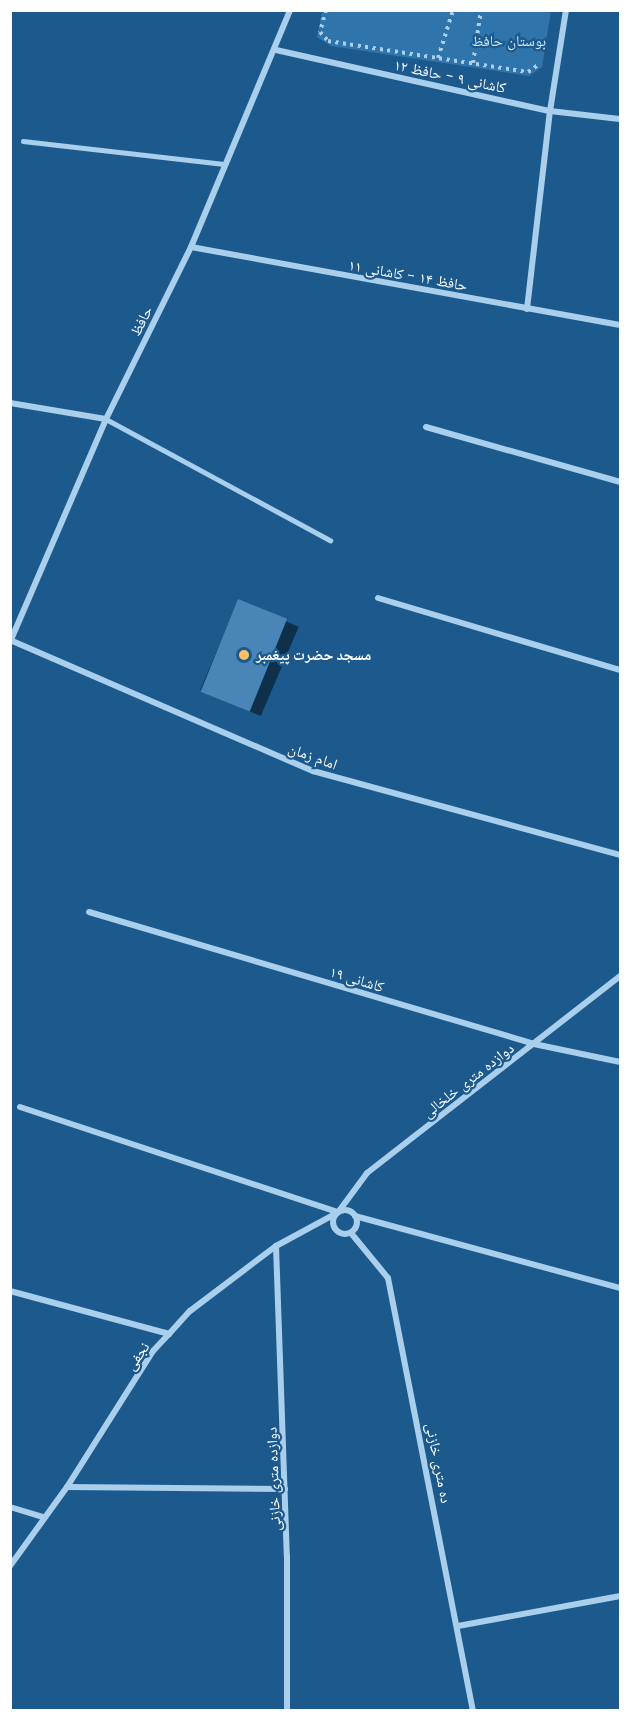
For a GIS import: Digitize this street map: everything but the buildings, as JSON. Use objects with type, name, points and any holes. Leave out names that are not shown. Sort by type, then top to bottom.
[{"type":"street","name":"حافظ","points":[[11,641],[106,419],[191,247],[224,164],[276,50],[290,10]]},
{"type":"street","points":[[526,309],[550,111],[566,10]]},
{"type":"street","name":"کاشانی ۹ - حافظ ۱۲","points":[[276,50],[550,111],[621,119]]},
{"type":"street","name":"حافظ ۱۴ - کاشانی ۱۱","points":[[191,247],[621,325]]},
{"type":"street","points":[[10,403],[106,419]]},
{"type":"street","points":[[426,427],[621,482]]},
{"type":"street","points":[[378,598],[621,670]]},
{"type":"street","name":"امام زمان","points":[[11,641],[313,771],[621,855]]},
{"type":"street","name":"کاشانی ۱۹","points":[[88,912],[534,1044],[621,1062]]},
{"type":"street","name":"دوازده متری خلخالی","points":[[338,1212],[367,1173],[621,976]]},
{"type":"street","points":[[20,1107],[338,1212],[350,1211],[356,1216],[621,1288]]},
{"type":"street","points":[[338,1212],[333,1220],[335,1229],[342,1234],[351,1233],[356,1227],[356,1216]]},
{"type":"street","name":"نجفی","points":[[10,1566],[43,1517],[67,1487],[153,1351],[190,1311],[276,1246],[338,1212]]},
{"type":"street","name":"ده متری خازنی","points":[[351,1233],[388,1278],[473,1710]]},
{"type":"street","name":"دوازده متری خازنی","points":[[276,1246],[285,1489],[287,1710]]},
{"type":"street","points":[[10,1291],[169,1334]]},
{"type":"street","points":[[67,1487],[285,1489]]},
{"type":"street","points":[[10,1507],[43,1517]]},
{"type":"street","points":[[458,1626],[621,1596]]},
{"type":"lane","points":[[23,141],[224,164]]},
{"type":"lane","points":[[106,419],[330,540]]},
{"type":"path","points":[[326,10],[320,32],[328,41],[528,72],[537,68],[539,62]]},
{"type":"path","points":[[438,58],[453,10]]},
{"type":"path","points":[[473,63],[481,10]]},
{"type":"green space","name":"بوستان حافظ","points":[[322,10],[551,11],[542,67],[529,76],[331,46],[317,37]]},
{"type":"place","name":"مسجد حضرت پیغمبر","points":[[244,655]]}]
